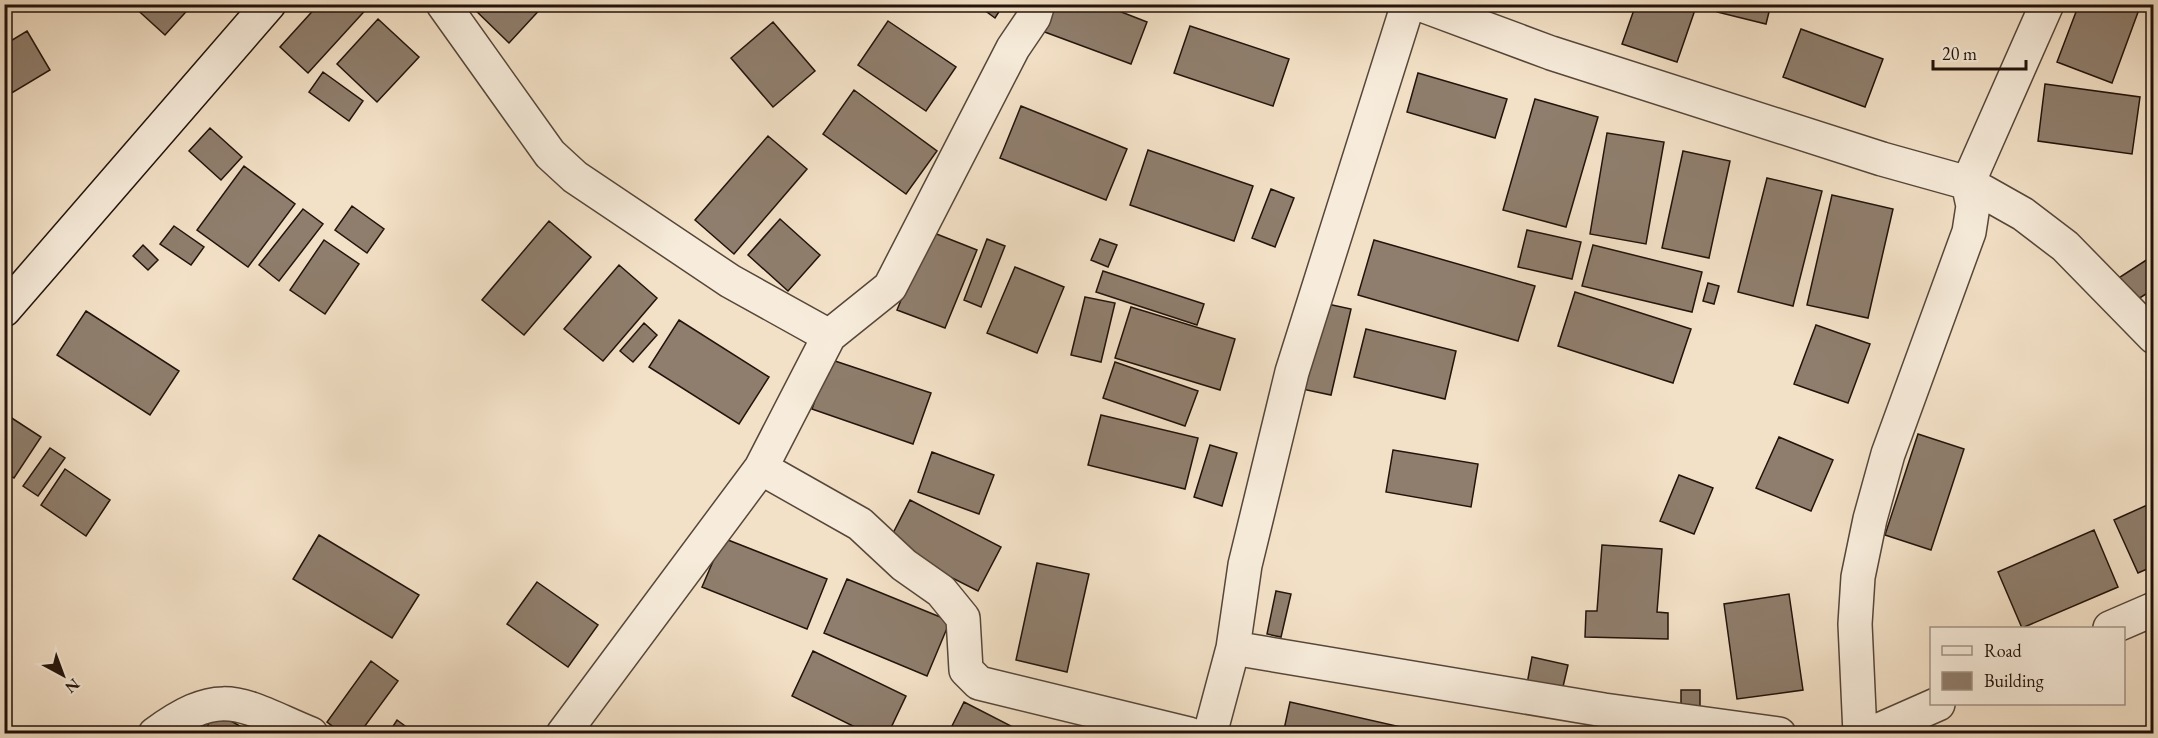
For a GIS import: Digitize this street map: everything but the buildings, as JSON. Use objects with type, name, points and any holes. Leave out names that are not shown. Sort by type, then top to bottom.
[{"type":"street","points":[[4,310],[269,4]]},
{"type":"street","points":[[443,4],[550,154],[575,177],[730,281],[829,336]]},
{"type":"street","points":[[563,734],[761,468],[829,336],[890,287],[1013,48],[1034,16],[1038,4]]},
{"type":"street","points":[[1210,734],[1233,648],[1245,565],[1292,372],[1408,4]]},
{"type":"street","points":[[1419,4],[1551,53],[1849,148],[1968,183],[2023,214],[2065,246],[2154,337]]},
{"type":"street","points":[[1860,734],[1855,624],[1858,577],[1888,454],[1969,232],[1973,206],[1968,183],[2047,4]]},
{"type":"street","points":[[761,468],[860,524],[904,565],[941,591],[963,618],[966,670],[979,683],[1189,734]]},
{"type":"street","points":[[2111,627],[2154,609]]},
{"type":"street","points":[[1233,648],[1602,722],[1779,734]]},
{"type":"street","points":[[155,734],[203,705],[224,702],[246,707],[311,734]]},
{"type":"street","points":[[1870,734],[1936,705]]}]
